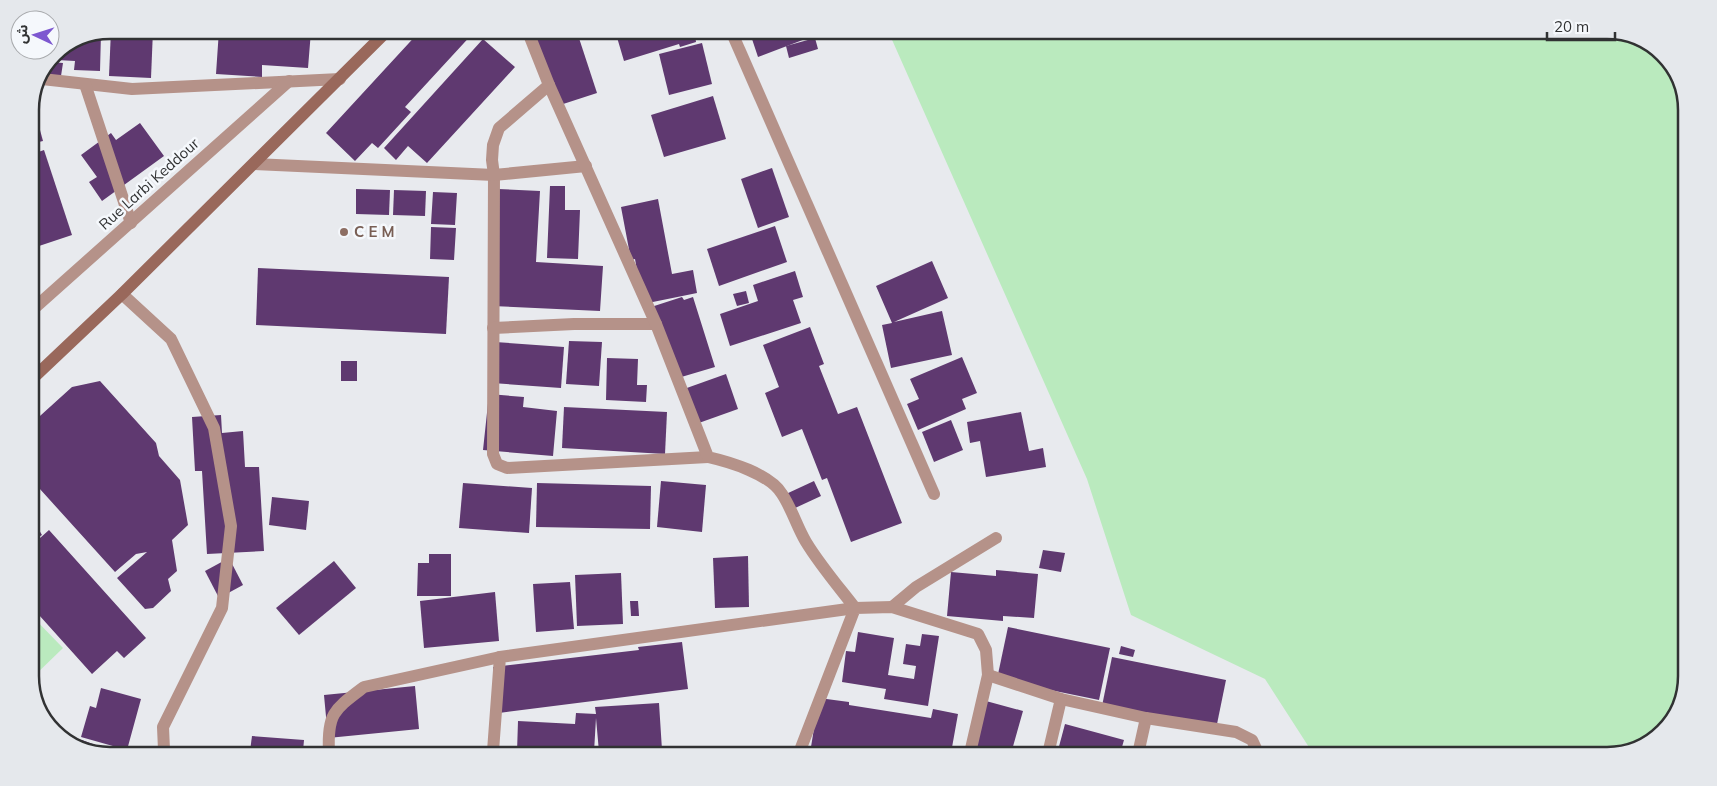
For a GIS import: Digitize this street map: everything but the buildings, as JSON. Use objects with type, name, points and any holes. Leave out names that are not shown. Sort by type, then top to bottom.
[{"type":"main road","points":[[39,372],[122,294],[379,39]]},
{"type":"street","points":[[531,39],[549,85],[656,324],[708,456]]},
{"type":"street","points":[[735,39],[934,494]]},
{"type":"street","points":[[46,79],[132,89],[340,78]]},
{"type":"street","name":"Rue Larbi Keddour","points":[[39,304],[290,81]]},
{"type":"street","points":[[85,84],[131,223]]},
{"type":"street","points":[[549,85],[499,128],[493,145],[493,454],[497,464],[507,468],[708,456],[731,462],[762,476],[782,493],[806,542],[855,608]]},
{"type":"street","points":[[254,164],[494,175],[586,166]]},
{"type":"street","points":[[122,294],[171,339],[214,428],[231,526],[222,608],[164,726],[164,747]]},
{"type":"street","points":[[493,328],[574,324],[656,324]]},
{"type":"street","points":[[892,608],[916,587],[996,538]]},
{"type":"street","points":[[801,747],[855,608]]},
{"type":"street","points":[[329,747],[328,732],[332,715],[364,687],[500,657],[855,608],[892,608],[978,634],[986,650],[988,675],[971,747]]},
{"type":"street","points":[[492,747],[500,657]]},
{"type":"street","points":[[988,675],[1061,699],[1146,718],[1236,732],[1252,740],[1255,747]]},
{"type":"street","points":[[1050,747],[1061,699]]},
{"type":"street","points":[[1140,747],[1146,718]]},
{"type":"green space","points":[[892,39],[1607,39],[1635,44],[1651,53],[1664,66],[1674,87],[1678,105],[1678,676],[1677,690],[1669,712],[1664,720],[1647,735],[1635,742],[1617,747],[1309,747],[1265,679],[1131,615],[1087,479]]},
{"type":"green space","points":[[39,623],[63,648],[39,671]]},
{"type":"place","name":"C E M","points":[[344,232]]}]
